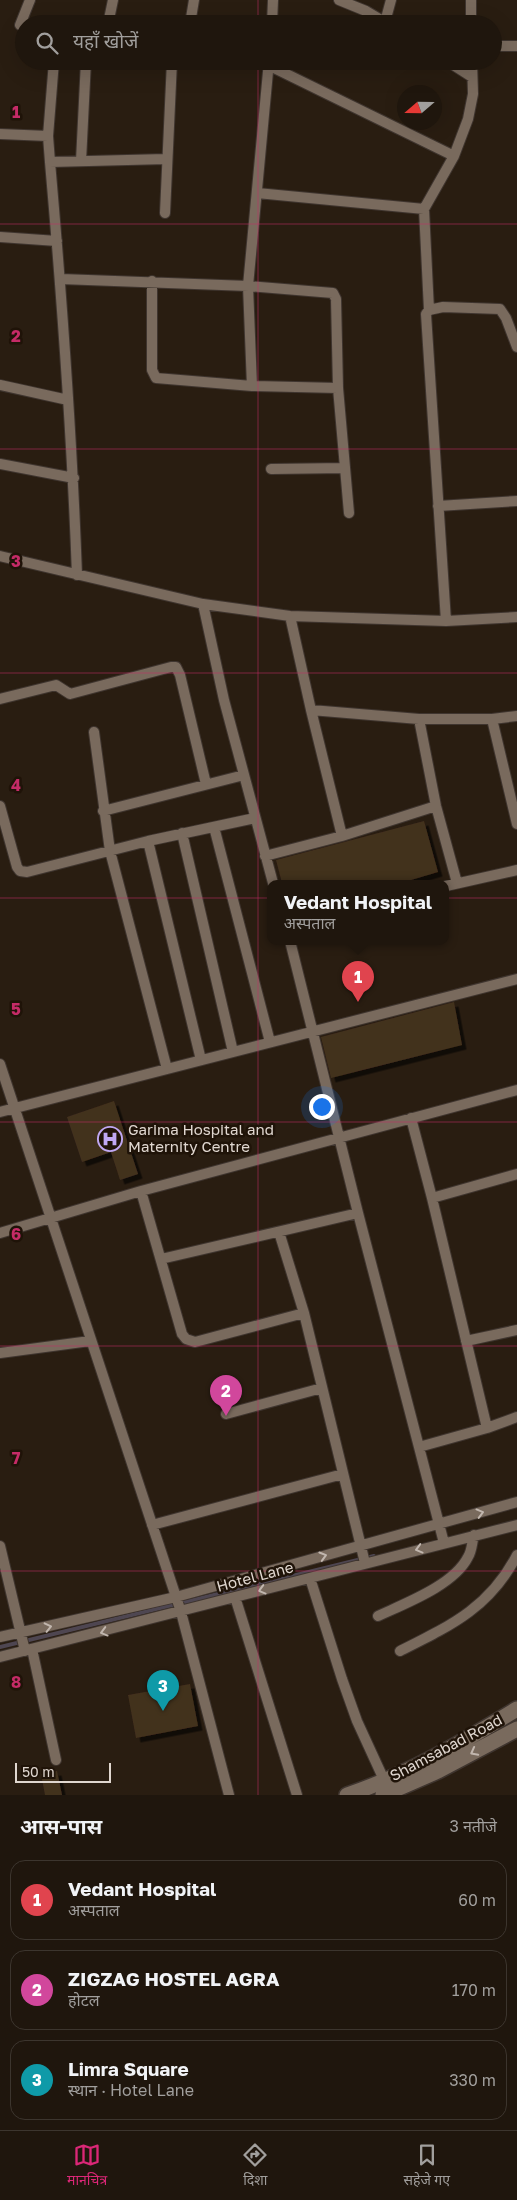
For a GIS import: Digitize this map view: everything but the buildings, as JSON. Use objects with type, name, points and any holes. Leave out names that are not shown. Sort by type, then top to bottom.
[{"type":"main road","name":"Shamsabad Road","points":[[384,1788],[513,1712]]},
{"type":"main road","name":"Shamsabad Road","points":[[347,1795],[384,1788],[438,1771],[517,1729]]},
{"type":"street","points":[[24,15],[30,0]]},
{"type":"street","points":[[110,15],[113,0]]},
{"type":"street","points":[[192,15],[194,0]]},
{"type":"street","points":[[272,15],[273,0]]},
{"type":"street","points":[[340,0],[371,15]]},
{"type":"street","points":[[388,15],[390,0]]},
{"type":"street","points":[[470,0],[470,15]]},
{"type":"street","points":[[502,46],[517,46]]},
{"type":"street","points":[[53,70],[48,136],[61,279],[74,478],[77,575]]},
{"type":"street","points":[[81,161],[86,70]]},
{"type":"street","points":[[165,213],[171,70]]},
{"type":"street","points":[[252,386],[248,286],[267,70]]},
{"type":"street","points":[[282,70],[454,156]]},
{"type":"street","points":[[461,70],[472,77]]},
{"type":"street","points":[[446,621],[426,318],[429,310],[424,209],[454,156],[468,119],[473,94],[472,70]]},
{"type":"street","points":[[0,134],[48,136]]},
{"type":"street","points":[[50,162],[166,159]]},
{"type":"street","points":[[257,193],[424,209]]},
{"type":"street","points":[[0,237],[57,241]]},
{"type":"street","points":[[61,279],[152,281],[333,293],[336,299],[338,388],[349,513]]},
{"type":"street","points":[[152,281],[153,375],[159,378],[252,386],[338,388]]},
{"type":"street","points":[[429,310],[443,307],[500,309],[506,318],[517,348]]},
{"type":"street","points":[[0,385],[68,400]]},
{"type":"street","points":[[0,464],[74,478]]},
{"type":"street","points":[[271,469],[345,468]]},
{"type":"street","points":[[438,506],[517,501]]},
{"type":"street","points":[[0,556],[203,604],[290,616],[446,621],[517,617]]},
{"type":"street","points":[[203,604],[224,700],[272,880]]},
{"type":"street","points":[[290,616],[342,836]]},
{"type":"street","points":[[0,699],[56,685],[70,694],[176,667],[180,675],[206,784]]},
{"type":"street","points":[[311,710],[419,719],[492,719],[517,716]]},
{"type":"street","points":[[419,719],[436,806],[456,883]]},
{"type":"street","points":[[492,719],[517,824]]},
{"type":"street","points":[[94,732],[103,811],[110,851],[167,1069]]},
{"type":"street","points":[[103,811],[244,775]]},
{"type":"street","points":[[0,806],[17,867],[23,872],[182,833],[255,818]]},
{"type":"street","points":[[265,856],[342,836],[436,806]]},
{"type":"street","points":[[214,827],[270,1042]]},
{"type":"street","points":[[182,833],[233,1052]]},
{"type":"street","points":[[148,841],[200,1060]]},
{"type":"street","points":[[449,885],[517,870]]},
{"type":"street","points":[[291,945],[311,1031],[441,1533]]},
{"type":"street","points":[[0,1112],[517,979]]},
{"type":"street","points":[[0,1064],[176,1599],[229,1795]]},
{"type":"street","points":[[0,1234],[141,1191],[517,1090]]},
{"type":"street","points":[[411,1118],[487,1428]]},
{"type":"street","points":[[432,1198],[517,1174]]},
{"type":"street","points":[[141,1191],[182,1334],[190,1342],[304,1314]]},
{"type":"street","points":[[161,1260],[358,1213]]},
{"type":"street","points":[[279,1232],[304,1314],[363,1554]]},
{"type":"street","points":[[466,1341],[517,1330]]},
{"type":"street","points":[[0,1353],[90,1340]]},
{"type":"street","points":[[226,1414],[322,1388]]},
{"type":"street","points":[[419,1447],[487,1428],[517,1417]]},
{"type":"street","points":[[152,1525],[343,1474]]},
{"type":"street","points":[[0,1637],[176,1599],[363,1554],[441,1533],[517,1502]]},
{"type":"street","name":"Hotel Lane","points":[[0,1657],[310,1578],[363,1554],[441,1533],[474,1535],[517,1525]]},
{"type":"street","points":[[378,1616],[451,1578],[468,1557],[474,1535]]},
{"type":"street","points":[[0,1546],[21,1633],[29,1650],[56,1760]]},
{"type":"street","points":[[400,1651],[432,1635],[483,1602],[506,1576],[517,1554]]},
{"type":"street","points":[[310,1578],[354,1713],[384,1788]]},
{"type":"street","points":[[235,1597],[297,1795]]},
{"type":"street","points":[[513,1712],[517,1729]]},
{"type":"waterway","points":[[0,1647],[374,1556]]},
{"type":"place","name":"Vedant Hospital","points":[[358,1002]]},
{"type":"place","name":"Garima Hospital and Maternity Centre","points":[[110,1139]]},
{"type":"place","name":"ZIGZAG HOSTEL AGRA","points":[[226,1416]]},
{"type":"place","name":"Limra Square","points":[[163,1711]]}]
